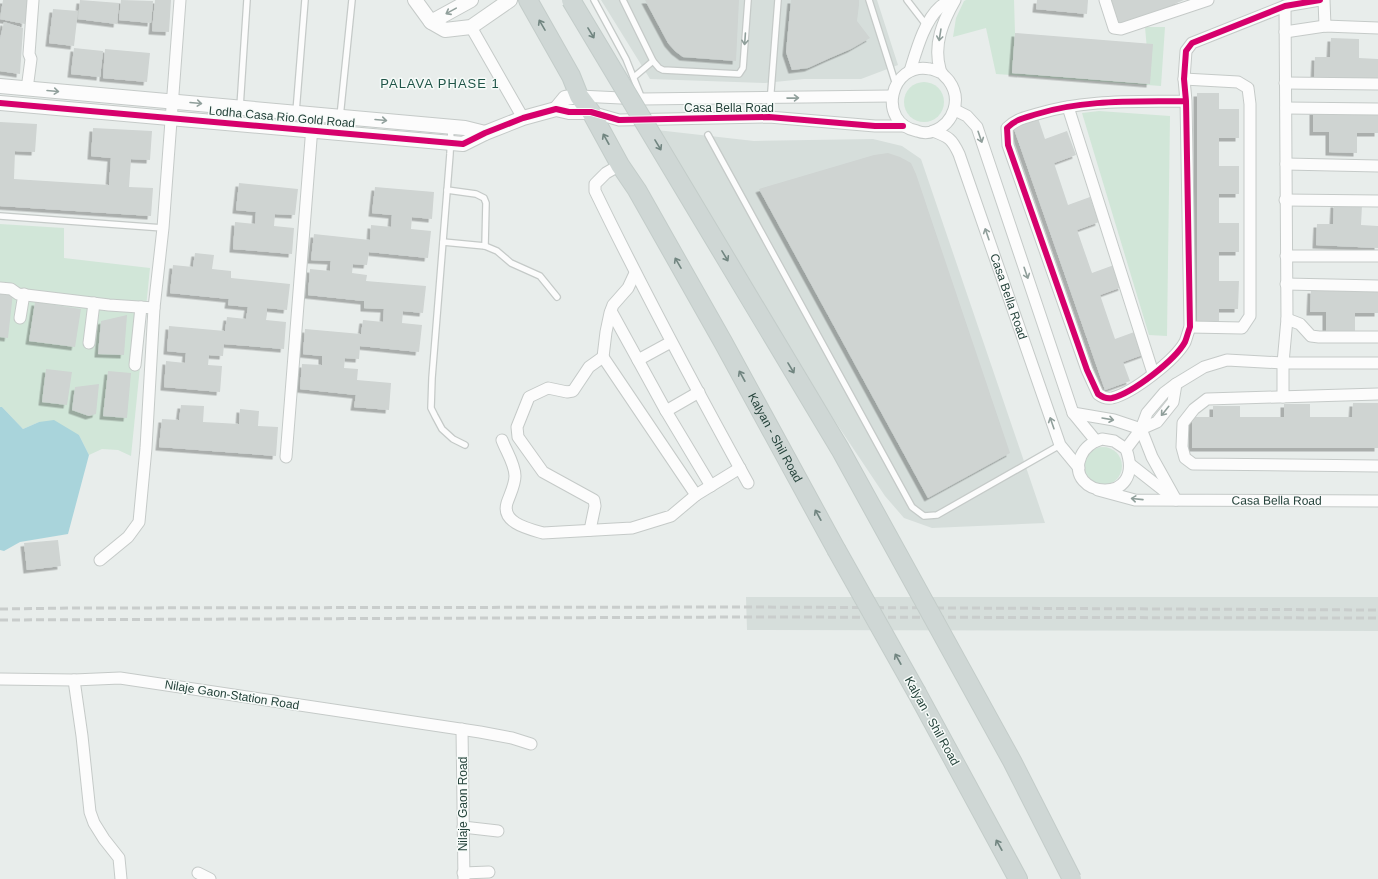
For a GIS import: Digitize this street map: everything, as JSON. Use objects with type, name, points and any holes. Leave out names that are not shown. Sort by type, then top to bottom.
[{"type":"main road","name":"Kalyan - Shil Road","points":[[528,0],[571,76],[579,96],[591,112],[620,165],[637,190],[723,342],[1018,879]]},
{"type":"main road","points":[[571,0],[840,448],[1012,761],[1072,879]]},
{"type":"street","points":[[27,88],[31,59],[29,54],[33,0]]},
{"type":"street","points":[[100,560],[128,537],[139,522],[146,448],[154,308],[163,228],[180,0]]},
{"type":"street","points":[[415,0],[431,22],[445,30],[471,28],[510,0]]},
{"type":"street","points":[[431,22],[471,0]]},
{"type":"street","points":[[910,71],[930,19],[939,8],[951,0]]},
{"type":"street","points":[[932,131],[942,127],[950,119],[955,110],[956,99],[954,89],[940,69],[938,51],[940,31],[947,13],[955,0]]},
{"type":"street","points":[[1105,0],[1114,28],[1121,29],[1208,0]]},
{"type":"street","points":[[1186,101],[1100,102],[1052,109],[1014,121],[1007,128],[1008,145],[1087,370],[1098,394],[1106,398],[1112,398],[1133,388],[1168,363],[1184,342],[1190,327],[1186,101],[1184,79],[1186,50],[1192,43],[1285,6],[1320,0]]},
{"type":"street","points":[[1324,0],[1325,26]]},
{"type":"street","points":[[1283,397],[1283,362],[1287,319],[1285,200],[1285,6]]},
{"type":"street","points":[[1285,32],[1325,26],[1378,28]]},
{"type":"street","points":[[471,28],[523,118]]},
{"type":"street","points":[[903,126],[896,116],[892,106],[894,91],[902,77],[910,71],[921,68],[931,69],[942,73]]},
{"type":"street","points":[[1184,79],[1238,82],[1248,88],[1250,104],[1250,316],[1242,328],[1190,327]]},
{"type":"street","points":[[1285,83],[1378,84]]},
{"type":"street","name":"Lodha Casa Rio Gold Road","points":[[0,86],[451,126],[485,133]]},
{"type":"street","name":"Casa Bella Road","points":[[894,91],[771,98],[642,99],[579,96],[564,98],[556,109],[569,112],[591,112],[619,120],[769,117],[875,126],[903,126],[922,133],[932,131],[945,136],[954,142],[965,168],[1060,445],[1079,468],[1085,482],[1090,487],[1135,500],[1378,501]]},
{"type":"street","name":"Lodha Casa Rio Gold Road","points":[[0,103],[463,144],[485,133],[523,118],[556,109]]},
{"type":"street","points":[[1068,107],[1153,373]]},
{"type":"street","points":[[1286,108],[1378,109]]},
{"type":"street","name":"Casa Bella Road","points":[[955,110],[967,116],[977,127],[1073,413],[1096,441]]},
{"type":"street","points":[[286,457],[313,114]]},
{"type":"street","points":[[1286,164],[1378,166]]},
{"type":"street","points":[[620,165],[606,173],[595,184],[595,191],[671,342],[748,483]]},
{"type":"street","points":[[1285,200],[1378,201]]},
{"type":"street","points":[[1286,256],[1378,256]]},
{"type":"street","points":[[635,273],[628,288],[613,305],[606,332],[603,357],[696,495]]},
{"type":"street","points":[[1286,284],[1378,286]]},
{"type":"street","points":[[0,288],[11,289],[18,294],[154,308]]},
{"type":"street","points":[[20,318],[24,294]]},
{"type":"street","points":[[89,343],[94,303]]},
{"type":"street","points":[[135,365],[141,307]]},
{"type":"street","points":[[611,311],[666,411],[711,486]]},
{"type":"street","points":[[1287,319],[1300,324],[1311,336],[1319,338],[1378,337]]},
{"type":"street","points":[[638,360],[671,342]]},
{"type":"street","points":[[590,530],[595,506],[594,500],[543,472],[518,437],[517,427],[529,397],[548,388],[573,392],[590,367],[603,357]]},
{"type":"street","points":[[1126,449],[1141,429],[1157,422],[1173,402],[1176,384],[1204,367],[1227,360],[1283,362],[1378,362]]},
{"type":"street","points":[[666,411],[698,392]]},
{"type":"street","points":[[1378,394],[1207,399],[1194,409],[1183,423],[1182,447],[1185,458],[1194,464],[1378,466]]},
{"type":"street","points":[[1073,413],[1114,420],[1141,429]]},
{"type":"street","points":[[1141,429],[1152,457],[1176,500]]},
{"type":"street","points":[[502,440],[514,467],[515,475],[514,483],[506,505],[507,515],[512,521],[543,533],[632,528],[671,516],[696,495],[740,468]]},
{"type":"street","points":[[1079,468],[1079,459],[1083,451],[1088,445],[1096,441],[1114,441],[1126,449],[1130,464],[1126,479],[1113,489],[1105,491],[1098,490]]},
{"type":"street","points":[[1130,464],[1176,500]]},
{"type":"street","name":"Nilaje Gaon-Station Road","points":[[0,679],[74,680],[120,678],[462,729],[512,738],[531,744]]},
{"type":"street","points":[[74,680],[82,736],[90,812],[94,823],[104,840],[118,858],[120,879]]},
{"type":"street","name":"Nilaje Gaon Road","points":[[462,729],[464,876]]},
{"type":"street","points":[[463,827],[498,831]]},
{"type":"street","points":[[464,876],[489,872]]},
{"type":"street","points":[[198,873],[210,879]]},
{"type":"lane","points":[[240,107],[248,0]]},
{"type":"lane","points":[[296,112],[305,0]]},
{"type":"lane","points":[[340,116],[352,0]]},
{"type":"lane","points":[[594,0],[626,59],[642,99]]},
{"type":"lane","points":[[623,0],[653,61],[659,68],[663,70],[739,74],[743,68],[748,0]]},
{"type":"lane","points":[[769,117],[778,0]]},
{"type":"lane","points":[[869,0],[894,91]]},
{"type":"lane","points":[[907,0],[927,26]]},
{"type":"lane","points":[[634,77],[653,61]]},
{"type":"lane","points":[[451,126],[431,408],[442,430],[453,439],[465,445]]},
{"type":"lane","points":[[708,135],[912,507],[924,516],[937,515],[1060,445]]},
{"type":"lane","points":[[447,190],[476,194],[484,198],[486,204],[485,246]]},
{"type":"lane","points":[[0,216],[163,228]]},
{"type":"lane","points":[[443,242],[485,246],[497,251],[511,263],[540,276],[557,297]]},
{"type":"shaded area","points":[[601,0],[877,0],[898,65],[861,79],[804,79],[765,83],[650,79]]},
{"type":"shaded area","points":[[639,128],[754,141],[873,139],[902,146],[921,159],[1045,523],[932,528],[904,518],[885,496]]},
{"type":"shaded area","points":[[746,597],[1378,597],[1378,631],[747,630]]},
{"type":"green space","points":[[1014,0],[1015,33],[1012,73],[1150,84],[1145,27],[1165,27],[1161,86],[996,74],[986,28],[953,37],[956,18],[964,1]]},
{"type":"green space","points":[[928,82],[935,85],[941,91],[944,102],[943,110],[935,119],[928,122],[920,122],[913,119],[905,110],[904,98],[907,91],[916,83]]},
{"type":"green space","points":[[1099,111],[1170,116],[1167,336],[1149,335],[1082,113]]},
{"type":"green space","points":[[0,224],[64,228],[64,258],[150,268],[131,456],[118,450],[102,449],[89,455],[79,435],[39,422],[23,429],[2,407],[0,407]]},
{"type":"green space","points":[[1103,447],[1116,453],[1122,466],[1116,479],[1103,485],[1090,479],[1084,466],[1090,453]]},
{"type":"water","points":[[0,407],[2,407],[23,429],[39,422],[54,420],[79,435],[89,455],[68,534],[20,542],[4,551],[0,550]]},
{"type":"building","points":[[3,0],[28,0],[25,24],[0,19]]},
{"type":"building","points":[[80,0],[119,3],[117,24],[78,19]]},
{"type":"building","points":[[121,0],[153,1],[151,23],[119,20]]},
{"type":"building","points":[[155,0],[171,0],[169,32],[152,31]]},
{"type":"building","points":[[645,0],[739,0],[736,61],[683,57],[668,43]]},
{"type":"building","points":[[791,0],[859,0],[857,21],[870,38],[851,49],[808,68],[792,70],[786,52]]},
{"type":"building","points":[[1037,0],[1088,0],[1087,14],[1036,9]]},
{"type":"building","points":[[1109,0],[1184,0],[1119,27]]},
{"type":"building","points":[[53,9],[78,11],[74,46],[49,43]]},
{"type":"building","points":[[4,22],[23,28],[20,74],[0,71],[0,39]]},
{"type":"building","points":[[1015,33],[1153,44],[1150,84],[1012,73]]},
{"type":"building","points":[[1331,38],[1359,39],[1359,58],[1378,59],[1378,79],[1314,79],[1315,57],[1330,57]]},
{"type":"building","points":[[74,48],[103,51],[100,77],[71,74]]},
{"type":"building","points":[[105,49],[150,53],[147,82],[103,78]]},
{"type":"building","points":[[1197,93],[1219,93],[1219,109],[1239,109],[1239,138],[1219,138],[1219,166],[1239,166],[1239,194],[1219,194],[1219,223],[1239,223],[1239,252],[1219,252],[1219,281],[1239,281],[1238,309],[1219,309],[1219,322],[1197,322]]},
{"type":"building","points":[[1313,111],[1378,111],[1378,133],[1357,133],[1357,153],[1329,152],[1329,132],[1313,132]]},
{"type":"building","points":[[1038,118],[1045,139],[1067,131],[1076,155],[1054,163],[1068,205],[1090,197],[1099,222],[1077,230],[1092,273],[1114,265],[1122,287],[1100,295],[1115,339],[1137,331],[1145,354],[1123,362],[1130,381],[1105,390],[1013,126]]},
{"type":"building","points":[[0,122],[37,124],[35,152],[15,151],[14,179],[109,185],[111,158],[91,156],[93,128],[152,131],[150,160],[131,159],[129,187],[153,188],[151,216],[0,206]]},
{"type":"building","points":[[888,153],[911,163],[916,174],[1010,453],[928,498],[759,189],[874,155]]},
{"type":"building","points":[[239,183],[298,189],[295,215],[275,214],[274,226],[294,228],[292,254],[233,249],[235,222],[255,224],[256,212],[236,210]]},
{"type":"building","points":[[375,187],[434,192],[432,219],[412,217],[411,229],[431,231],[428,258],[369,252],[367,265],[353,264],[352,273],[367,275],[366,281],[426,286],[423,313],[403,311],[402,323],[422,325],[419,352],[360,346],[359,359],[345,358],[344,368],[358,369],[357,380],[391,383],[389,410],[354,407],[356,395],[300,389],[302,364],[322,365],[322,356],[303,354],[305,329],[361,334],[363,320],[383,322],[384,309],[364,308],[364,301],[308,295],[310,269],[330,271],[331,261],[311,260],[314,234],[370,240],[371,225],[391,227],[392,215],[372,213]]},
{"type":"building","points":[[1334,204],[1362,205],[1361,225],[1378,226],[1378,248],[1316,245],[1317,224],[1333,224]]},
{"type":"building","points":[[195,253],[214,255],[212,269],[231,271],[231,278],[290,284],[287,310],[267,308],[266,320],[286,322],[284,349],[224,344],[223,356],[209,355],[208,365],[222,366],[220,392],[164,387],[166,361],[185,363],[186,353],[167,351],[169,326],[225,331],[227,317],[246,319],[248,307],[228,305],[229,299],[170,293],[173,265],[193,267]]},
{"type":"building","points":[[1311,290],[1378,291],[1378,313],[1355,313],[1355,332],[1326,332],[1326,312],[1310,312]]},
{"type":"building","points":[[0,292],[13,293],[8,338],[0,337]]},
{"type":"building","points":[[35,302],[81,309],[75,347],[29,341]]},
{"type":"building","points":[[127,315],[124,355],[98,354],[101,321]]},
{"type":"building","points":[[46,369],[72,372],[67,405],[42,402]]},
{"type":"building","points":[[108,371],[131,373],[127,418],[103,416]]},
{"type":"building","points":[[99,384],[96,414],[89,416],[72,410],[75,387]]},
{"type":"building","points":[[1353,403],[1378,403],[1378,448],[1192,448],[1192,417],[1213,417],[1213,406],[1240,406],[1240,417],[1284,417],[1284,404],[1310,404],[1310,417],[1352,417]]},
{"type":"building","points":[[181,405],[204,406],[203,422],[239,424],[240,409],[259,411],[258,426],[278,427],[276,456],[159,447],[162,419],[179,420]]},
{"type":"building","points":[[58,540],[61,566],[27,570],[24,543]]},
{"type":"railway","points":[[0,609],[747,607],[1378,610]]},
{"type":"railway","points":[[0,620],[745,617],[1378,618]]},
{"type":"cycle path","points":[[1186,101],[1111,102],[1074,106],[1055,109],[1024,118],[1007,128],[1008,145],[1087,370],[1098,394],[1105,398],[1112,398],[1121,395],[1153,375],[1180,349],[1185,342],[1190,327],[1186,101],[1184,79],[1186,51],[1192,43],[1285,6],[1320,0]]},
{"type":"cycle path","points":[[0,103],[463,144],[485,133],[523,118],[556,109],[569,112],[591,112],[619,120],[769,117],[875,126],[903,126]]},
{"type":"district","name":"PALAVA PHASE 1","points":[[440,83]]}]
